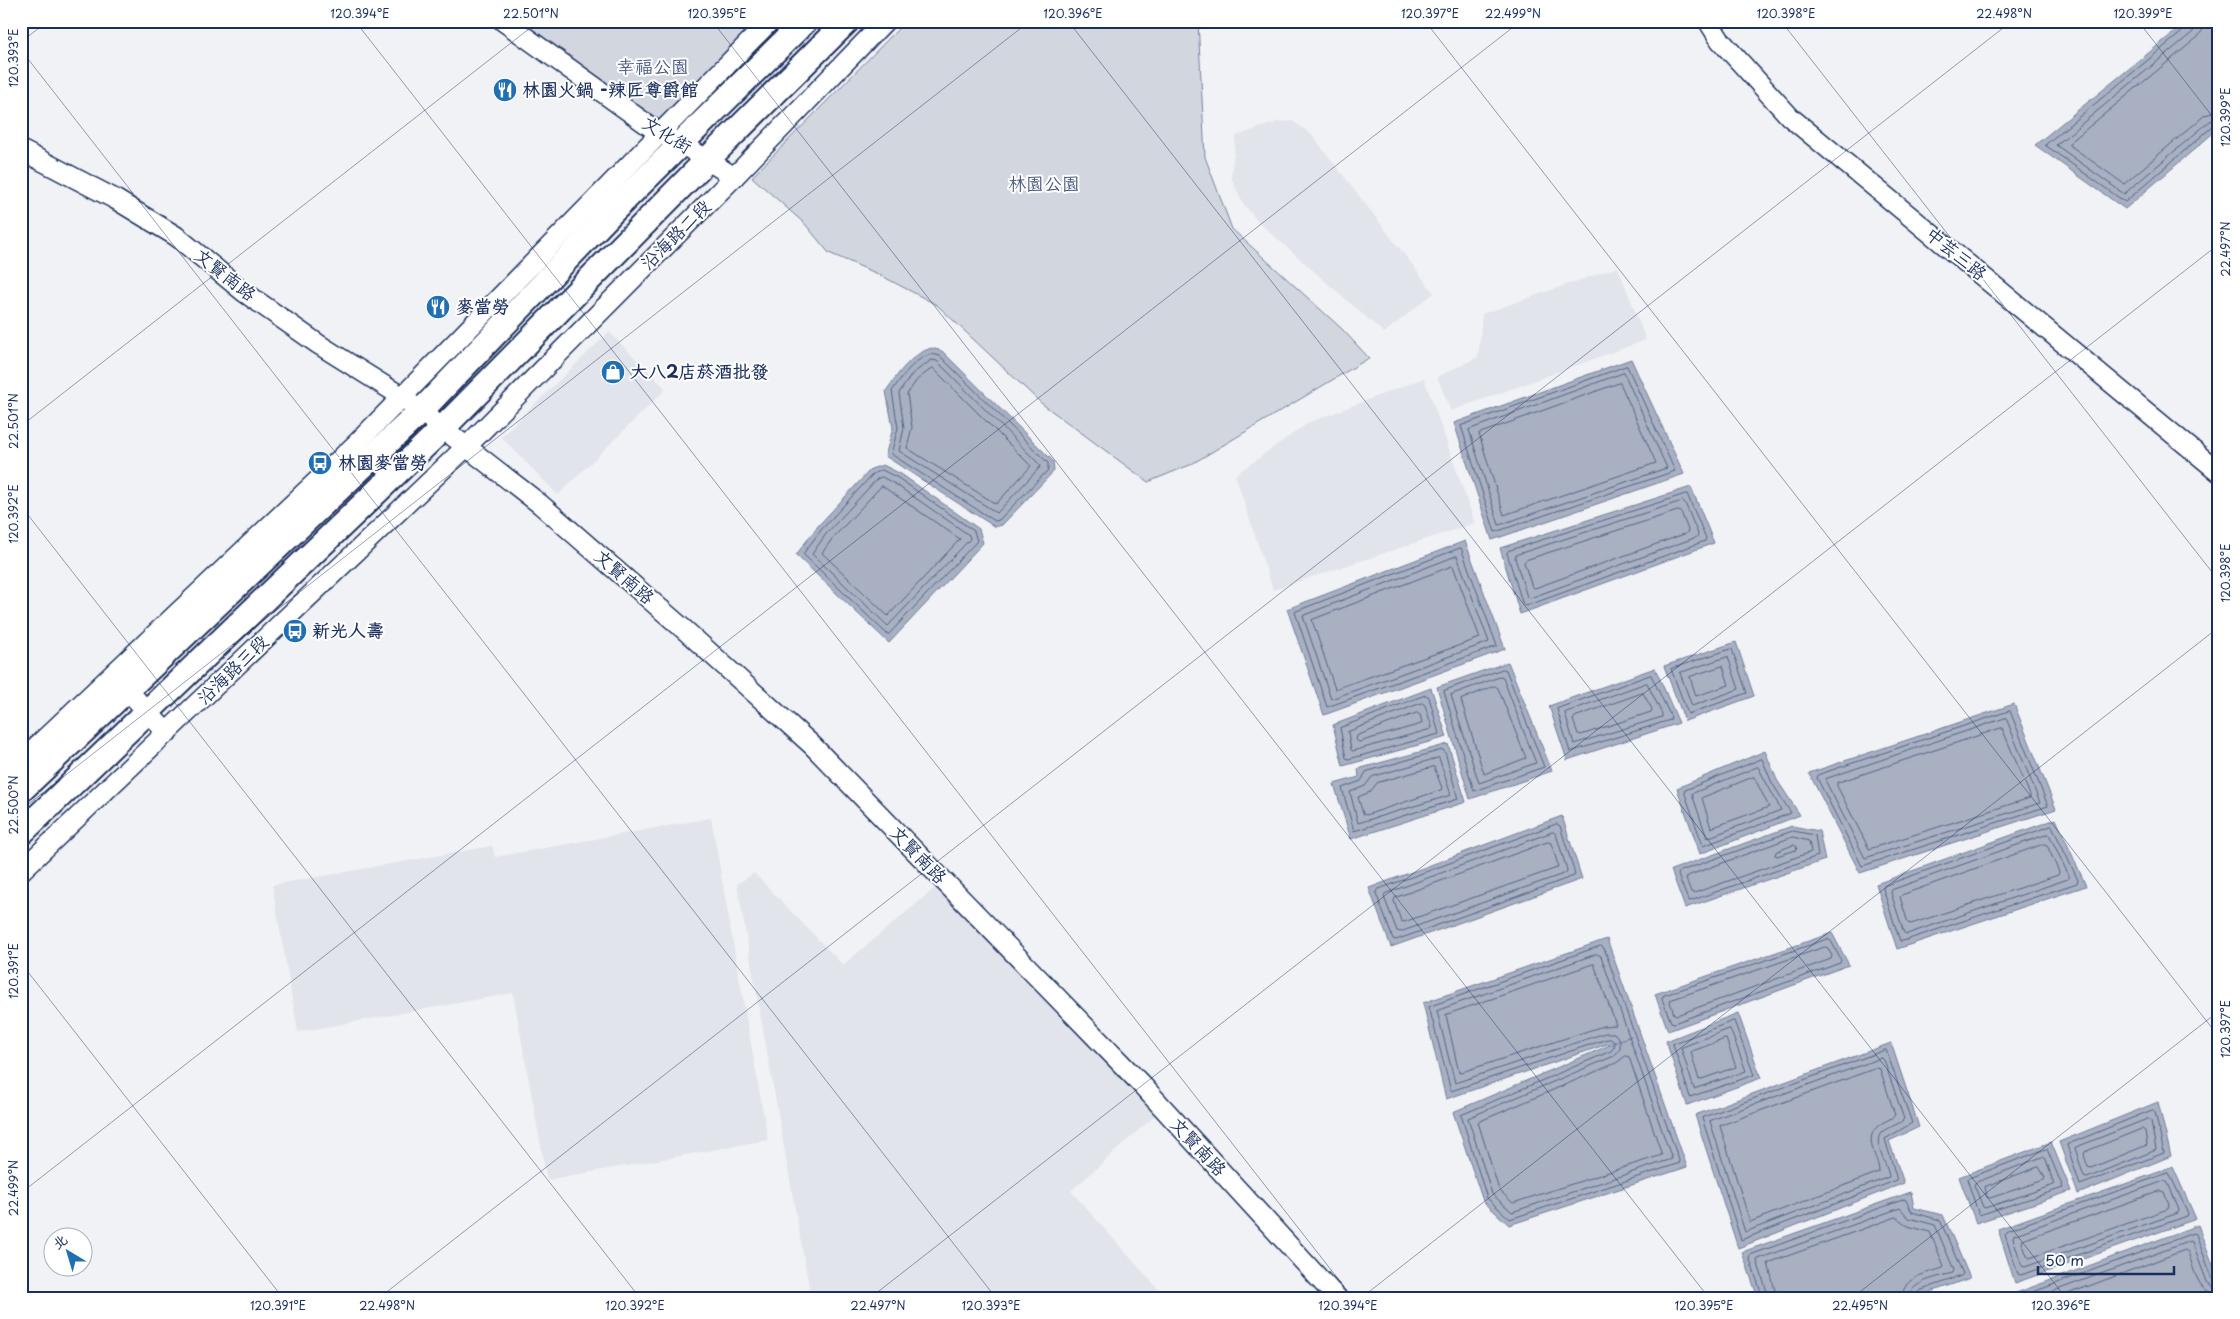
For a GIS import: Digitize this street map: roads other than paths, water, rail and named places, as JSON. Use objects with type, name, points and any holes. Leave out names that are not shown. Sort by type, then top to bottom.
[{"type":"main road","points":[[21,790],[120,682],[421,411],[612,212],[805,21]]},
{"type":"main road","name":"沿海路二段","points":[[443,428],[847,21]]},
{"type":"main road","name":"沿海路三段","points":[[21,832],[443,428]]},
{"type":"street","name":"文化街","points":[[503,21],[658,133],[682,144],[734,177]]},
{"type":"street","points":[[21,761],[120,682],[358,443],[401,396],[770,21]]},
{"type":"street","name":"沿海路二段","points":[[466,447],[734,177],[885,21]]},
{"type":"street","name":"中芸三路","points":[[1708,21],[1720,40],[1790,117],[2219,472]]},
{"type":"street","name":"文賢南路","points":[[21,150],[115,198],[176,236],[244,292],[318,344],[401,396],[540,504],[687,632],[812,744],[1142,1085],[1336,1298]]},
{"type":"street","name":"沿海路三段","points":[[21,871],[466,447]]},
{"type":"street","points":[[120,682],[167,733]]},
{"type":"water","points":[[2188,21],[2219,21],[2219,128],[2125,209],[2035,145]]},
{"type":"water","points":[[931,348],[942,351],[1053,461],[1054,471],[1002,525],[995,527],[885,456],[893,428],[886,391],[911,360]]},
{"type":"water","points":[[1631,359],[1684,474],[1492,540],[1454,423]]},
{"type":"water","points":[[883,465],[901,474],[979,529],[983,543],[889,643],[796,555],[817,527],[871,469]]},
{"type":"water","points":[[1691,487],[1714,543],[1520,614],[1500,548]]},
{"type":"water","points":[[1465,541],[1505,649],[1324,715],[1287,609]]},
{"type":"water","points":[[1736,642],[1754,696],[1685,721],[1664,666]]},
{"type":"water","points":[[1508,662],[1552,771],[1470,799],[1437,687]]},
{"type":"water","points":[[1655,668],[1679,723],[1567,760],[1549,706]]},
{"type":"water","points":[[1431,688],[1447,737],[1343,766],[1333,725]]},
{"type":"water","points":[[2014,704],[2056,809],[1860,873],[1809,773]]},
{"type":"water","points":[[1448,744],[1466,802],[1351,839],[1334,784],[1359,777],[1358,769]]},
{"type":"water","points":[[1765,751],[1777,780],[1800,815],[1700,854],[1677,788]]},
{"type":"water","points":[[1562,816],[1582,879],[1391,947],[1369,888]]},
{"type":"water","points":[[2056,819],[2086,886],[1897,949],[1876,884]]},
{"type":"water","points":[[1792,826],[1819,831],[1825,860],[1685,908],[1671,870]]},
{"type":"water","points":[[1832,933],[1849,965],[1668,1031],[1655,994]]},
{"type":"water","points":[[1607,939],[1687,1167],[1509,1225],[1483,1201],[1453,1112],[1631,1036],[1446,1099],[1423,1003]]},
{"type":"water","points":[[1738,1013],[1761,1078],[1687,1105],[1666,1041]]},
{"type":"water","points":[[1891,1043],[1919,1127],[1889,1141],[1904,1183],[1738,1248],[1695,1115]]},
{"type":"water","points":[[2158,1102],[2171,1156],[2078,1194],[2059,1142]]},
{"type":"water","points":[[2051,1142],[2071,1191],[1976,1223],[1959,1177]]},
{"type":"water","points":[[2173,1167],[2196,1219],[2015,1283],[1998,1229]]},
{"type":"water","points":[[1911,1192],[1914,1208],[1943,1215],[1970,1278],[1914,1298],[1758,1298],[1742,1252]]},
{"type":"water","points":[[2198,1225],[2219,1281],[2219,1295],[2212,1298],[2003,1298]]},
{"type":"place","name":"林園火鍋 -辣匠尊爵館","points":[[505,90]]},
{"type":"place","name":"麥當勞","points":[[438,307]]},
{"type":"place","name":"大八2店菸酒批發","points":[[613,372]]},
{"type":"place","name":"林園麥當勞","points":[[320,463]]},
{"type":"place","name":"新光人壽","points":[[295,631]]},
{"type":"park label","name":"幸福公園","points":[[653,67]]},
{"type":"park label","name":"林園公園","points":[[1044,184]]}]
